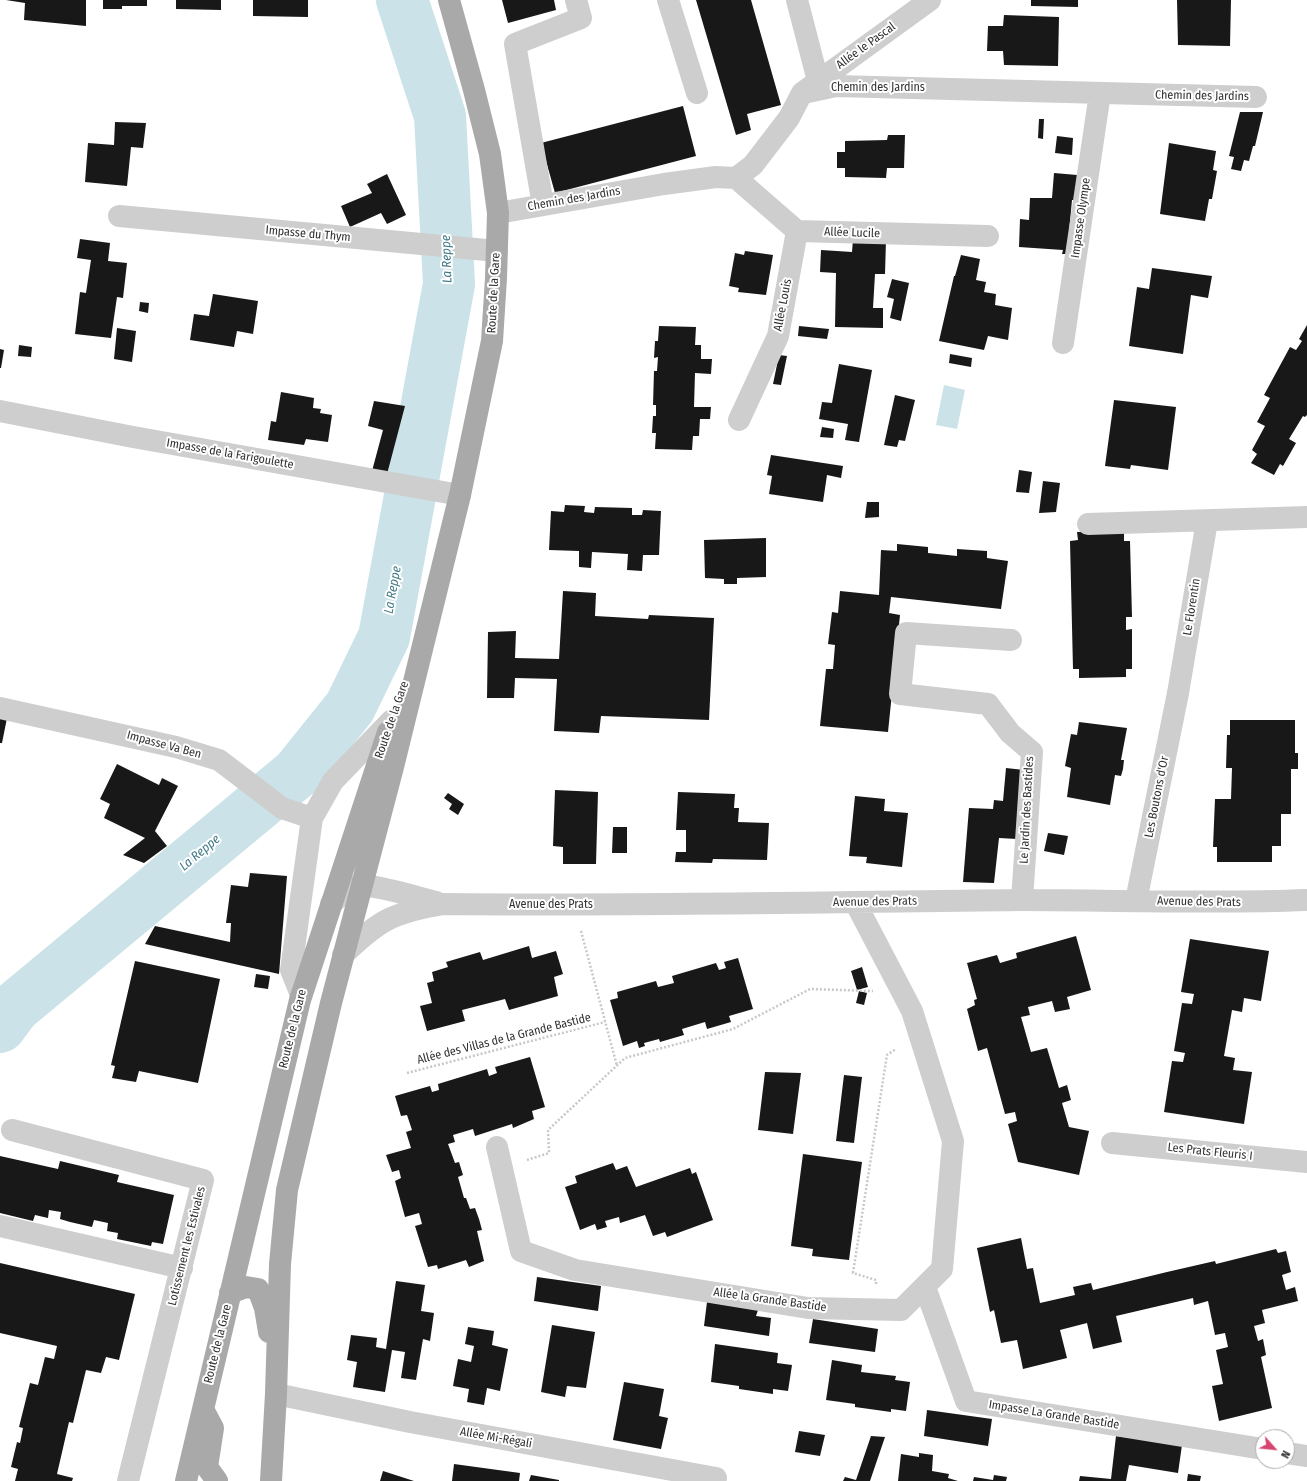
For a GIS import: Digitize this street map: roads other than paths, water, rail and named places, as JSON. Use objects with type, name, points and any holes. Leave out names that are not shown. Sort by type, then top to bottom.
[{"type":"main road","name":"Route de la Gare","points":[[269,1477],[276,1394],[280,1264],[287,1190],[343,955],[438,587],[460,495],[492,341],[498,213],[490,154],[449,0]]},
{"type":"main road","name":"Route de la Gare","points":[[186,1481],[202,1408],[301,996],[392,720],[438,587]]},
{"type":"main road","points":[[230,1293],[246,1287],[258,1289],[265,1308],[277,1364]]},
{"type":"main road","points":[[202,1408],[213,1428],[207,1467],[217,1481]]},
{"type":"street","points":[[543,205],[515,44],[581,18],[576,0]]},
{"type":"street","points":[[668,0],[697,93]]},
{"type":"street","points":[[797,0],[810,87],[789,118],[753,165],[736,178],[797,231]]},
{"type":"street","name":"Allée le Pascal","points":[[810,87],[930,0]]},
{"type":"street","name":"Chemin des Jardins","points":[[810,87],[836,86],[1256,97]]},
{"type":"street","name":"Impasse Olympe","points":[[1063,343],[1100,93]]},
{"type":"street","name":"Chemin des Jardins","points":[[498,213],[664,184],[716,177],[736,178]]},
{"type":"street","name":"Impasse du Thym","points":[[119,216],[497,251]]},
{"type":"street","name":"Allée Lucile","points":[[797,231],[988,236]]},
{"type":"street","name":"Allée Louis","points":[[739,420],[778,336],[797,231]]},
{"type":"street","name":"Impasse de la Farigoulette","points":[[0,411],[133,437],[460,495]]},
{"type":"street","points":[[1088,524],[1307,517]]},
{"type":"street","name":"Le Florentin","points":[[1178,693],[1206,521]]},
{"type":"street","name":"Le Jardin des Bastides","points":[[1011,640],[906,633],[900,694],[988,704],[1010,733],[1032,752],[1022,900]]},
{"type":"street","name":"Les Boutons d'Or","points":[[1136,901],[1178,693]]},
{"type":"street","name":"Impasse Va Ben","points":[[0,708],[176,747],[218,760],[282,808],[312,818]]},
{"type":"street","points":[[301,996],[291,970],[312,818],[333,781],[392,720]]},
{"type":"street","points":[[331,904],[352,887],[362,885]]},
{"type":"street","name":"Avenue des Prats","points":[[362,885],[379,887],[443,904]]},
{"type":"street","name":"Avenue des Prats","points":[[343,955],[365,934],[384,920],[410,910],[443,904],[574,905],[1022,900],[1248,903],[1307,900]]},
{"type":"street","name":"Allée la Grande Bastide","points":[[497,1147],[521,1251],[575,1270],[590,1273],[808,1308],[901,1310],[942,1269],[953,1141],[912,1010],[855,902]]},
{"type":"street","name":"Lotissement les Estivales","points":[[12,1130],[203,1180],[128,1481]]},
{"type":"street","name":"Les Prats Fleuris I","points":[[1112,1143],[1307,1162]]},
{"type":"street","points":[[0,1226],[182,1268]]},
{"type":"street","name":"Impasse La Grande Bastide","points":[[925,1287],[966,1401],[1255,1448]]},
{"type":"street","name":"Allée Mi-Régali","points":[[276,1394],[418,1424],[716,1478]]},
{"type":"street","points":[[1295,1454],[1307,1456]]},
{"type":"water","points":[[944,385],[965,390],[957,429],[936,425]]},
{"type":"waterway","name":"La Reppe","points":[[0,1027],[15,1007],[297,773],[350,707],[384,637],[449,284],[440,116],[402,0]]}]
